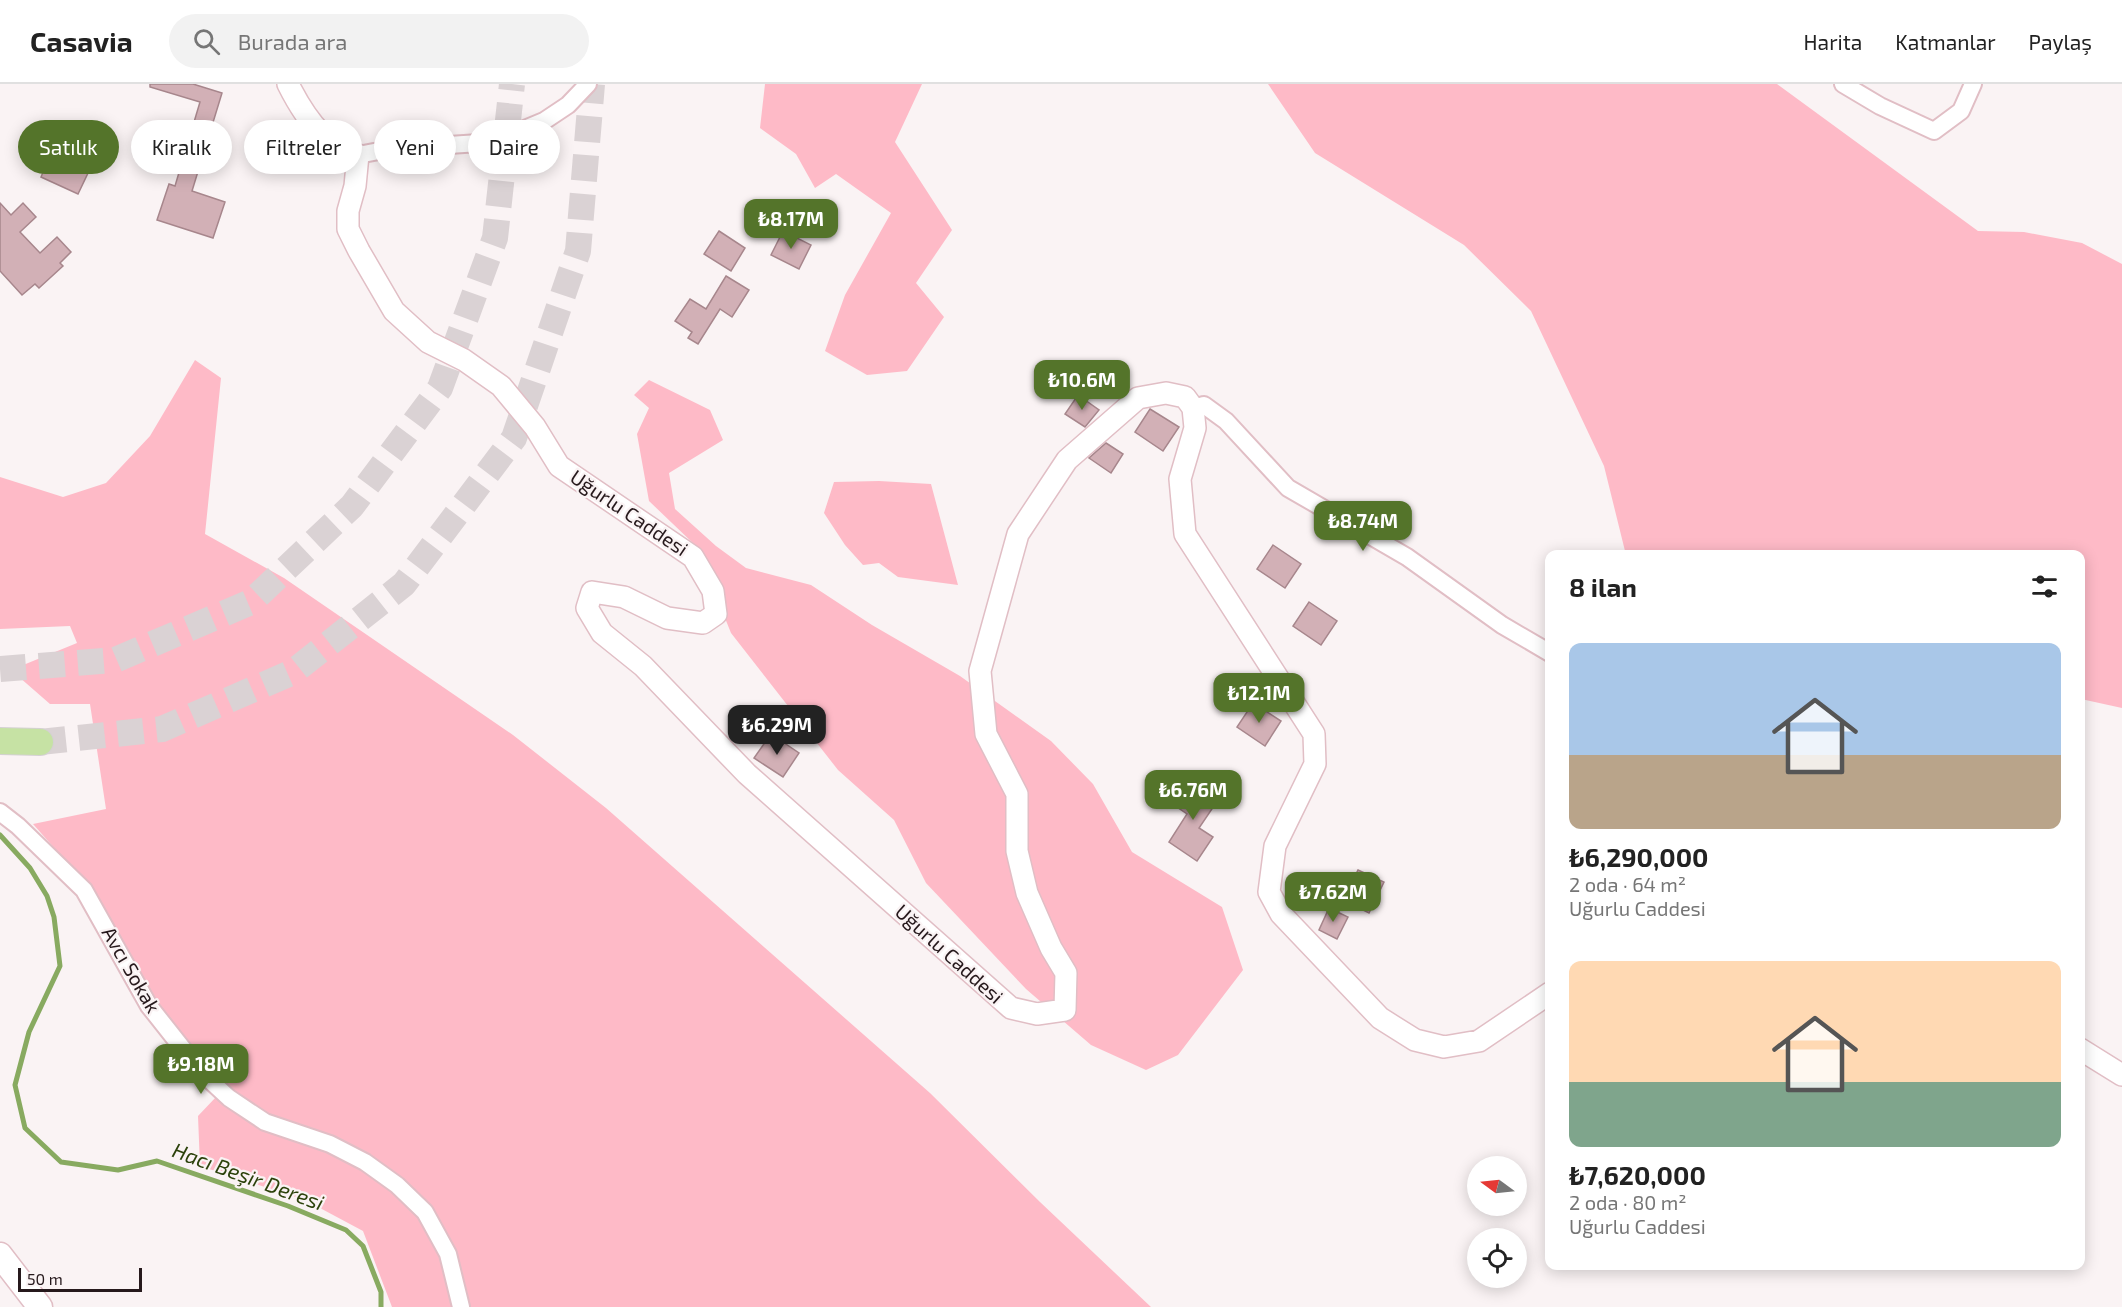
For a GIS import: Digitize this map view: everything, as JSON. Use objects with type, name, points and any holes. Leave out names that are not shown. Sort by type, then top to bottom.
[{"type":"main road","points":[[0,741],[40,742]]},
{"type":"main road","points":[[0,1255],[39,1307]]},
{"type":"street","points":[[288,84],[309,120]]},
{"type":"street","points":[[362,154],[421,143],[448,145],[479,143],[520,131],[544,121],[568,105],[588,84]]},
{"type":"street","points":[[1843,84],[1880,106],[1934,131],[1961,111],[1972,84]]},
{"type":"street","name":"Uğurlu Caddesi","points":[[356,174],[348,211],[348,229],[394,311],[428,342],[464,360],[501,386],[535,427],[559,466],[693,557],[712,591],[716,614],[703,623],[668,618],[624,597],[592,592],[587,608],[602,633],[643,666],[747,774],[1011,1008],[1037,1014],[1065,1010],[1066,973],[1051,948],[1027,893],[1017,851],[1017,794],[986,734],[980,671],[1018,534],[1067,460],[1138,398],[1166,393],[1185,397],[1193,408]]},
{"type":"street","points":[[1545,650],[1502,625],[1407,557],[1288,488],[1226,421],[1204,405],[1193,408],[1195,429],[1180,479],[1185,534],[1314,734],[1316,764],[1275,846],[1269,892],[1281,914],[1380,1018],[1415,1040],[1444,1047],[1479,1041],[1545,996]]},
{"type":"street","name":"Avcı Sokak","points":[[0,812],[18,826],[84,890],[149,1006],[202,1073],[222,1092],[265,1122],[330,1144],[365,1162],[397,1185],[425,1212],[448,1254],[461,1307]]},
{"type":"street","points":[[2085,1052],[2122,1075]]},
{"type":"shaded area","points":[[765,84],[922,84],[895,142],[952,230],[916,283],[944,317],[907,371],[867,375],[825,351],[845,295],[891,213],[836,174],[815,188],[796,154],[760,128]]},
{"type":"shaded area","points":[[1268,84],[1777,84],[1978,231],[2024,232],[2082,243],[2122,264],[2122,708],[2085,700],[2085,550],[1625,550],[1604,466],[1531,311],[1464,245],[1315,153]]},
{"type":"shaded area","points":[[195,360],[221,378],[205,534],[284,578],[513,735],[606,808],[930,1093],[1151,1307],[392,1307],[363,1231],[305,1200],[200,1166],[198,1116],[216,1097],[151,999],[86,884],[33,824],[106,809],[90,704],[50,704],[11,670],[77,643],[70,626],[0,629],[0,477],[63,497],[106,483],[150,436]]},
{"type":"shaded area","points":[[649,380],[710,410],[723,440],[669,473],[675,509],[716,546],[746,568],[811,585],[872,625],[960,676],[1051,741],[1093,784],[1132,852],[1222,907],[1243,970],[1178,1055],[1146,1070],[1091,1045],[1026,989],[926,883],[894,820],[838,770],[731,633],[696,546],[649,501],[637,434],[649,408],[634,395]]},
{"type":"shaded area","points":[[879,481],[931,484],[958,585],[898,577],[879,563],[863,565],[845,545],[824,513],[834,482]]},
{"type":"building","points":[[150,84],[193,84],[222,93],[214,120],[195,120],[200,102],[150,87]]},
{"type":"building","points":[[42,174],[88,174],[78,194],[41,177]]},
{"type":"building","points":[[179,174],[197,174],[192,191],[225,202],[213,238],[157,220],[169,184],[175,186]]},
{"type":"building","points":[[0,203],[11,215],[23,203],[36,217],[20,232],[40,253],[57,237],[71,252],[60,263],[63,266],[39,288],[35,284],[22,295],[0,271]]},
{"type":"building","points":[[719,231],[745,248],[731,271],[704,254]]},
{"type":"building","points":[[783,231],[811,245],[799,269],[771,255]]},
{"type":"building","points":[[726,276],[749,290],[732,317],[720,309],[698,344],[688,338],[692,332],[675,321],[690,299],[706,309]]},
{"type":"building","points":[[1078,395],[1099,410],[1085,427],[1065,414]]},
{"type":"building","points":[[1150,409],[1179,427],[1163,451],[1135,432]]},
{"type":"building","points":[[1106,443],[1123,454],[1111,473],[1089,458]]},
{"type":"building","points":[[1273,545],[1301,564],[1285,588],[1257,569]]},
{"type":"building","points":[[1309,602],[1337,621],[1321,645],[1293,626]]},
{"type":"building","points":[[1253,703],[1281,721],[1265,746],[1237,727]]},
{"type":"building","points":[[771,734],[799,753],[783,777],[754,758]]},
{"type":"building","points":[[1190,781],[1218,800],[1199,828],[1213,837],[1197,861],[1169,842],[1187,814],[1174,805]]},
{"type":"building","points":[[1358,870],[1384,882],[1369,913],[1343,900]]},
{"type":"building","points":[[1329,908],[1348,917],[1337,939],[1319,930]]},
{"type":"waterway","name":"Hacı Beşir Deresi","points":[[0,835],[30,868],[47,896],[54,917],[60,966],[29,1032],[15,1085],[25,1128],[61,1162],[118,1170],[157,1161],[288,1206],[346,1230],[363,1246],[381,1292],[381,1307]]},
{"type":"tunnel","points":[[0,669],[115,660],[251,602],[352,506],[440,388],[495,238],[512,84]]},
{"type":"tunnel","points":[[40,742],[162,729],[293,672],[404,584],[514,438],[578,251],[592,84]]}]
